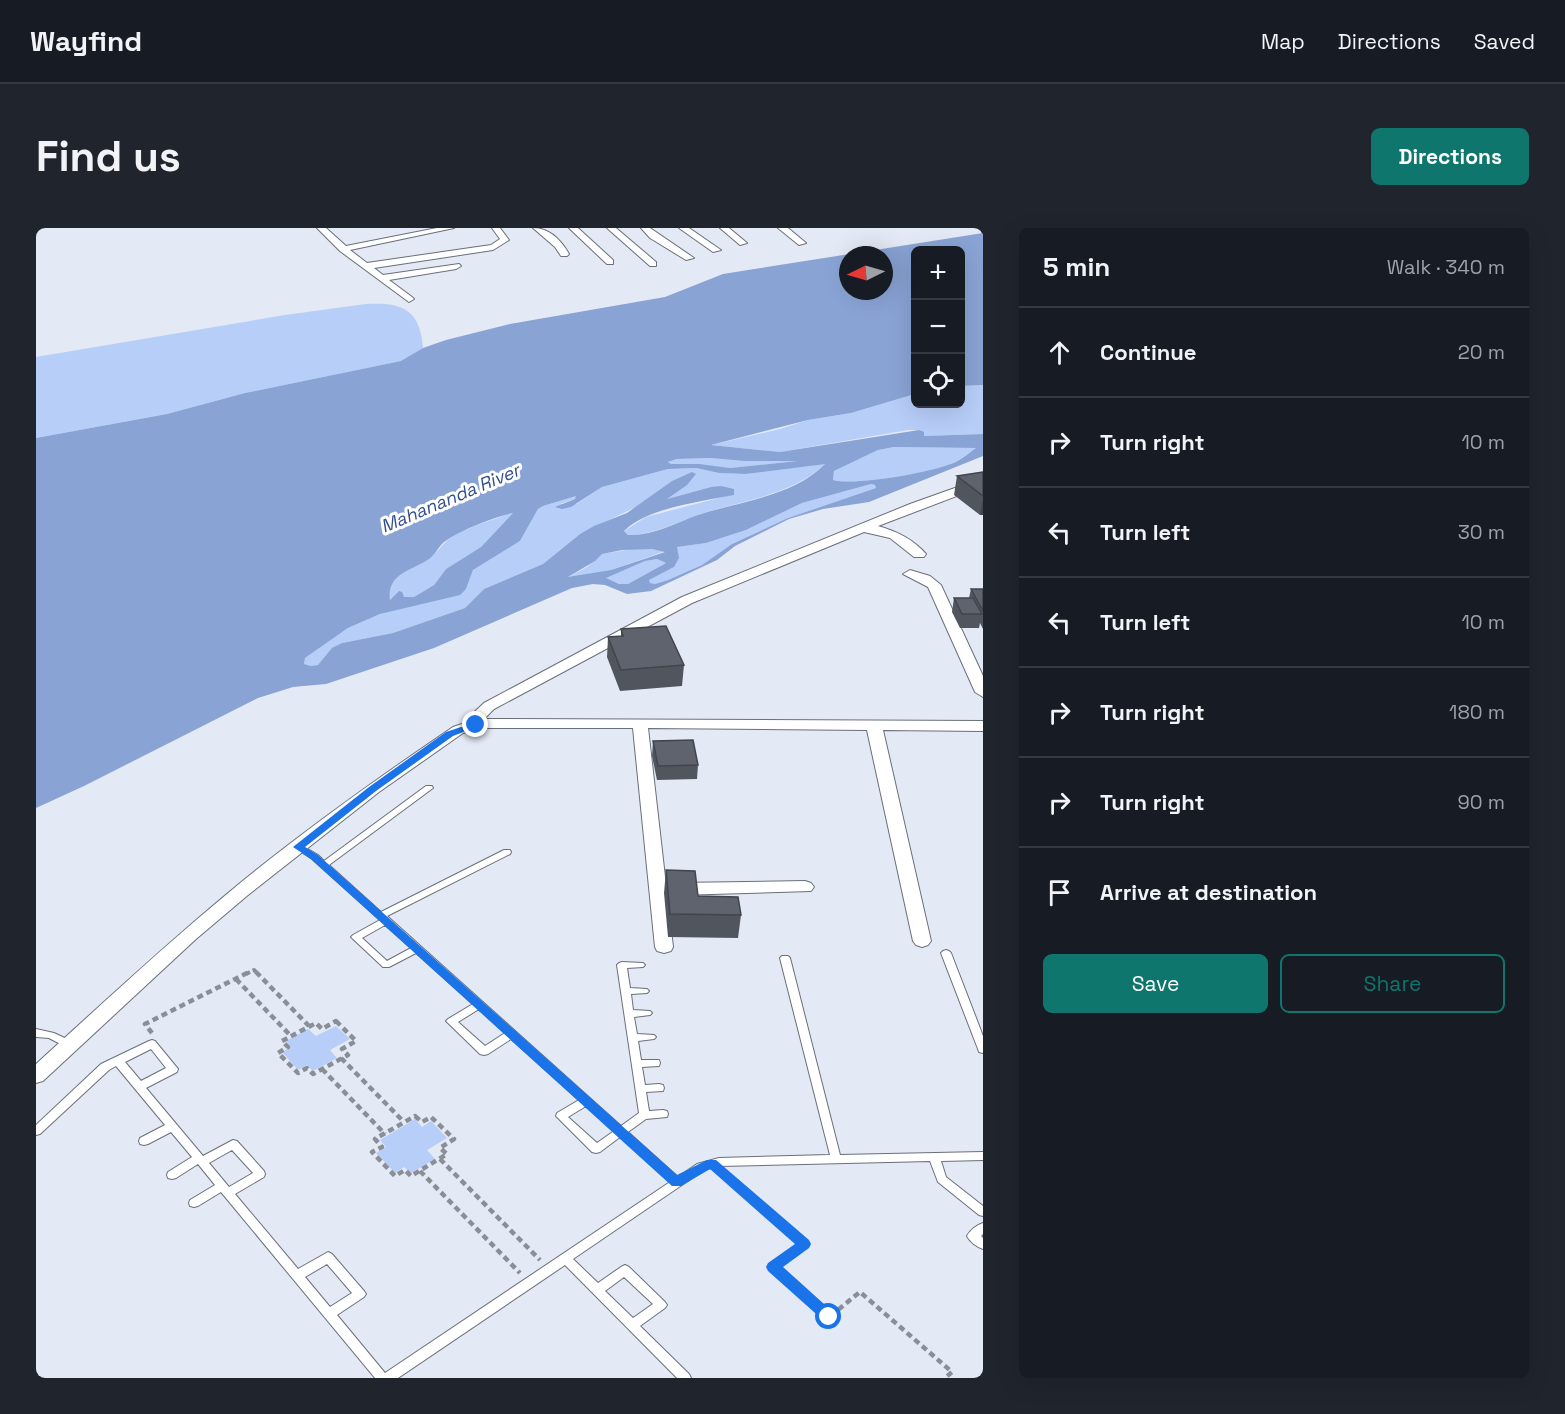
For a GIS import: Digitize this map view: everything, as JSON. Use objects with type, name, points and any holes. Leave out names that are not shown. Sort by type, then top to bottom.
[{"type":"street","points":[[321,228],[343,249],[409,299]]},
{"type":"street","points":[[388,228],[400,238]]},
{"type":"street","points":[[343,249],[429,230],[450,228]]},
{"type":"street","points":[[366,266],[493,247],[505,240],[496,228]]},
{"type":"street","points":[[537,228],[559,244],[564,254]]},
{"type":"street","points":[[573,228],[610,262]]},
{"type":"street","points":[[611,228],[653,264]]},
{"type":"street","points":[[645,228],[653,236],[689,258]]},
{"type":"street","points":[[683,228],[716,250]]},
{"type":"street","points":[[724,228],[743,243]]},
{"type":"street","points":[[782,228],[802,243]]},
{"type":"street","points":[[382,278],[456,266]]},
{"type":"street","points":[[476,725],[475,718],[489,706],[687,600],[983,482]]},
{"type":"street","points":[[863,528],[891,533],[909,544],[919,554]]},
{"type":"street","points":[[910,574],[934,585],[983,692]]},
{"type":"street","points":[[36,1076],[190,935],[373,789],[450,734],[476,725],[511,722],[983,726]]},
{"type":"street","points":[[640,723],[664,947]]},
{"type":"street","points":[[873,725],[922,941]]},
{"type":"street","points":[[658,889],[805,887]]},
{"type":"lane","points":[[324,865],[429,788]]},
{"type":"lane","points":[[298,847],[324,865],[676,1182]]},
{"type":"lane","points":[[417,949],[386,965],[356,937],[383,918],[507,852]]},
{"type":"lane","points":[[946,953],[983,1049]]},
{"type":"lane","points":[[785,958],[836,1159]]},
{"type":"lane","points":[[640,964],[622,965],[644,1115]]},
{"type":"lane","points":[[626,991],[644,991]]},
{"type":"lane","points":[[479,1005],[451,1020],[484,1051],[512,1034]]},
{"type":"lane","points":[[629,1014],[647,1013]]},
{"type":"lane","points":[[36,1033],[51,1035],[70,1045]]},
{"type":"lane","points":[[633,1038],[651,1037]]},
{"type":"lane","points":[[36,1131],[105,1067],[152,1044],[173,1069],[139,1087]]},
{"type":"lane","points":[[118,1061],[382,1378]]},
{"type":"lane","points":[[636,1064],[655,1063]]},
{"type":"lane","points":[[640,1089],[659,1088]]},
{"type":"lane","points":[[586,1101],[561,1116],[596,1149],[644,1115],[663,1114]]},
{"type":"lane","points":[[144,1142],[172,1126]]},
{"type":"lane","points":[[172,1175],[233,1144],[260,1174],[194,1203]]},
{"type":"lane","points":[[388,1378],[694,1170],[711,1163],[983,1156]]},
{"type":"lane","points":[[934,1157],[942,1179],[983,1212]]},
{"type":"lane","points":[[983,1228],[973,1236],[983,1244]]},
{"type":"lane","points":[[297,1276],[328,1257],[360,1294],[329,1314]]},
{"type":"lane","points":[[565,1258],[685,1378]]},
{"type":"lane","points":[[597,1290],[625,1270],[660,1305],[632,1325]]},
{"type":"path","points":[[152,1044],[154,1034],[145,1024],[254,970],[309,1026]]},
{"type":"path","points":[[236,979],[291,1036]]},
{"type":"path","points":[[336,1021],[356,1041],[342,1049],[348,1054],[313,1074],[308,1068],[298,1073],[278,1053],[288,1047],[282,1041],[291,1036],[316,1023],[322,1029],[336,1021]]},
{"type":"path","points":[[341,1058],[404,1122]]},
{"type":"path","points":[[322,1069],[385,1134]]},
{"type":"path","points":[[415,1116],[422,1122],[431,1117],[454,1139],[440,1148],[447,1154],[440,1159],[411,1176],[405,1170],[395,1176],[372,1152],[382,1147],[375,1139],[385,1134],[415,1116]]},
{"type":"path","points":[[440,1159],[549,1269]]},
{"type":"path","points":[[711,1163],[804,1244],[773,1267],[829,1317],[860,1292],[952,1372],[945,1378]]},
{"type":"path","points":[[420,1171],[529,1282]]},
{"type":"shaded area","points":[[366,304],[390,305],[407,311],[418,324],[423,348],[402,361],[245,393],[167,414],[36,438],[36,357],[285,315]]},
{"type":"shaded area","points":[[983,385],[983,434],[924,436],[919,430],[908,430],[780,452],[711,445],[808,420],[851,413],[911,395],[911,408],[965,408],[965,386]]},
{"type":"shaded area","points":[[894,447],[977,448],[949,465],[924,472],[873,480],[833,480],[834,471],[878,450]]},
{"type":"shaded area","points":[[710,458],[744,461],[797,461],[730,468],[668,462],[677,459]]},
{"type":"shaded area","points":[[826,463],[812,474],[782,490],[698,515],[655,531],[628,535],[624,531],[646,517],[734,494],[711,487],[667,499],[672,481],[642,504],[580,534],[543,564],[484,589],[465,608],[393,633],[342,643],[318,665],[304,664],[305,658],[348,628],[380,614],[466,589],[473,570],[520,541],[538,509],[543,506],[575,496],[577,496],[575,499],[560,504],[577,504],[602,487],[668,469],[696,468],[719,473],[746,474]]},
{"type":"shaded area","points":[[871,484],[876,488],[788,518],[732,544],[702,565],[668,580],[655,584],[648,580],[674,567],[676,547],[706,543],[746,530],[802,503]]},
{"type":"shaded area","points":[[514,512],[481,547],[446,569],[434,585],[414,597],[404,597],[399,591],[390,600],[390,590],[398,576],[434,554],[451,537],[471,527]]},
{"type":"shaded area","points":[[632,549],[665,551],[611,570],[567,578],[587,567],[602,554]]},
{"type":"shaded area","points":[[657,559],[666,563],[628,584],[619,584],[605,578],[645,561]]},
{"type":"shaded area","points":[[336,1026],[350,1039],[330,1050],[337,1058],[313,1071],[307,1065],[298,1070],[282,1052],[291,1047],[286,1041],[308,1029],[316,1036]]},
{"type":"shaded area","points":[[415,1119],[422,1127],[431,1121],[447,1138],[427,1150],[435,1159],[411,1173],[404,1167],[395,1173],[376,1153],[386,1147],[380,1140]]},
{"type":"water","name":"Mahananda River","points":[[983,233],[983,385],[965,386],[965,246],[911,246],[911,395],[851,413],[808,420],[711,445],[780,452],[919,430],[924,432],[924,436],[983,434],[983,456],[869,502],[823,509],[789,519],[735,546],[717,560],[651,591],[627,594],[605,585],[593,584],[572,588],[434,648],[326,684],[293,687],[258,698],[36,808],[36,438],[167,414],[245,393],[401,361],[423,348],[446,340],[510,324],[665,297],[723,274],[839,256],[839,300],[893,300],[893,247]],"holes":[[[894,447],[976,448],[959,460],[924,472],[857,481],[833,480],[834,471],[878,450]],[[710,458],[744,461],[797,461],[730,468],[668,462],[677,459]],[[825,464],[797,484],[765,497],[698,515],[646,533],[628,535],[624,531],[634,523],[661,511],[734,495],[734,489],[721,486],[667,499],[687,485],[696,474],[692,472],[672,481],[627,513],[580,534],[543,564],[484,589],[465,608],[393,633],[342,643],[332,648],[318,665],[304,664],[305,658],[348,628],[380,614],[460,595],[466,589],[473,570],[520,541],[538,509],[543,506],[576,496],[575,499],[555,507],[562,509],[571,507],[602,487],[668,469],[696,468],[719,473],[746,474]],[[871,484],[876,488],[788,518],[732,544],[702,565],[668,580],[655,584],[650,583],[649,580],[674,567],[679,558],[677,547],[706,543],[746,530],[802,503]],[[513,513],[481,547],[446,569],[434,585],[414,597],[404,597],[399,591],[390,600],[390,591],[396,578],[429,559],[451,537]],[[652,549],[665,552],[611,570],[568,577],[595,561],[602,554],[622,550]],[[657,559],[666,563],[628,584],[619,584],[606,578],[645,561]]]},
{"type":"building","points":[[983,472],[983,496],[957,476]]},
{"type":"building","points":[[971,589],[983,589],[983,611]]},
{"type":"building","points":[[954,598],[973,598],[982,614],[962,614]]},
{"type":"building","points":[[666,626],[684,665],[621,670],[608,637],[623,636],[621,629]]},
{"type":"building","points":[[693,740],[698,765],[658,766],[653,741]]},
{"type":"building","points":[[666,870],[695,871],[698,896],[738,897],[741,915],[670,914]]},
{"type":"route","points":[[476,725],[450,734],[373,789],[298,847],[315,857],[676,1182],[694,1170],[711,1163],[804,1244],[773,1267],[829,1317]]}]
